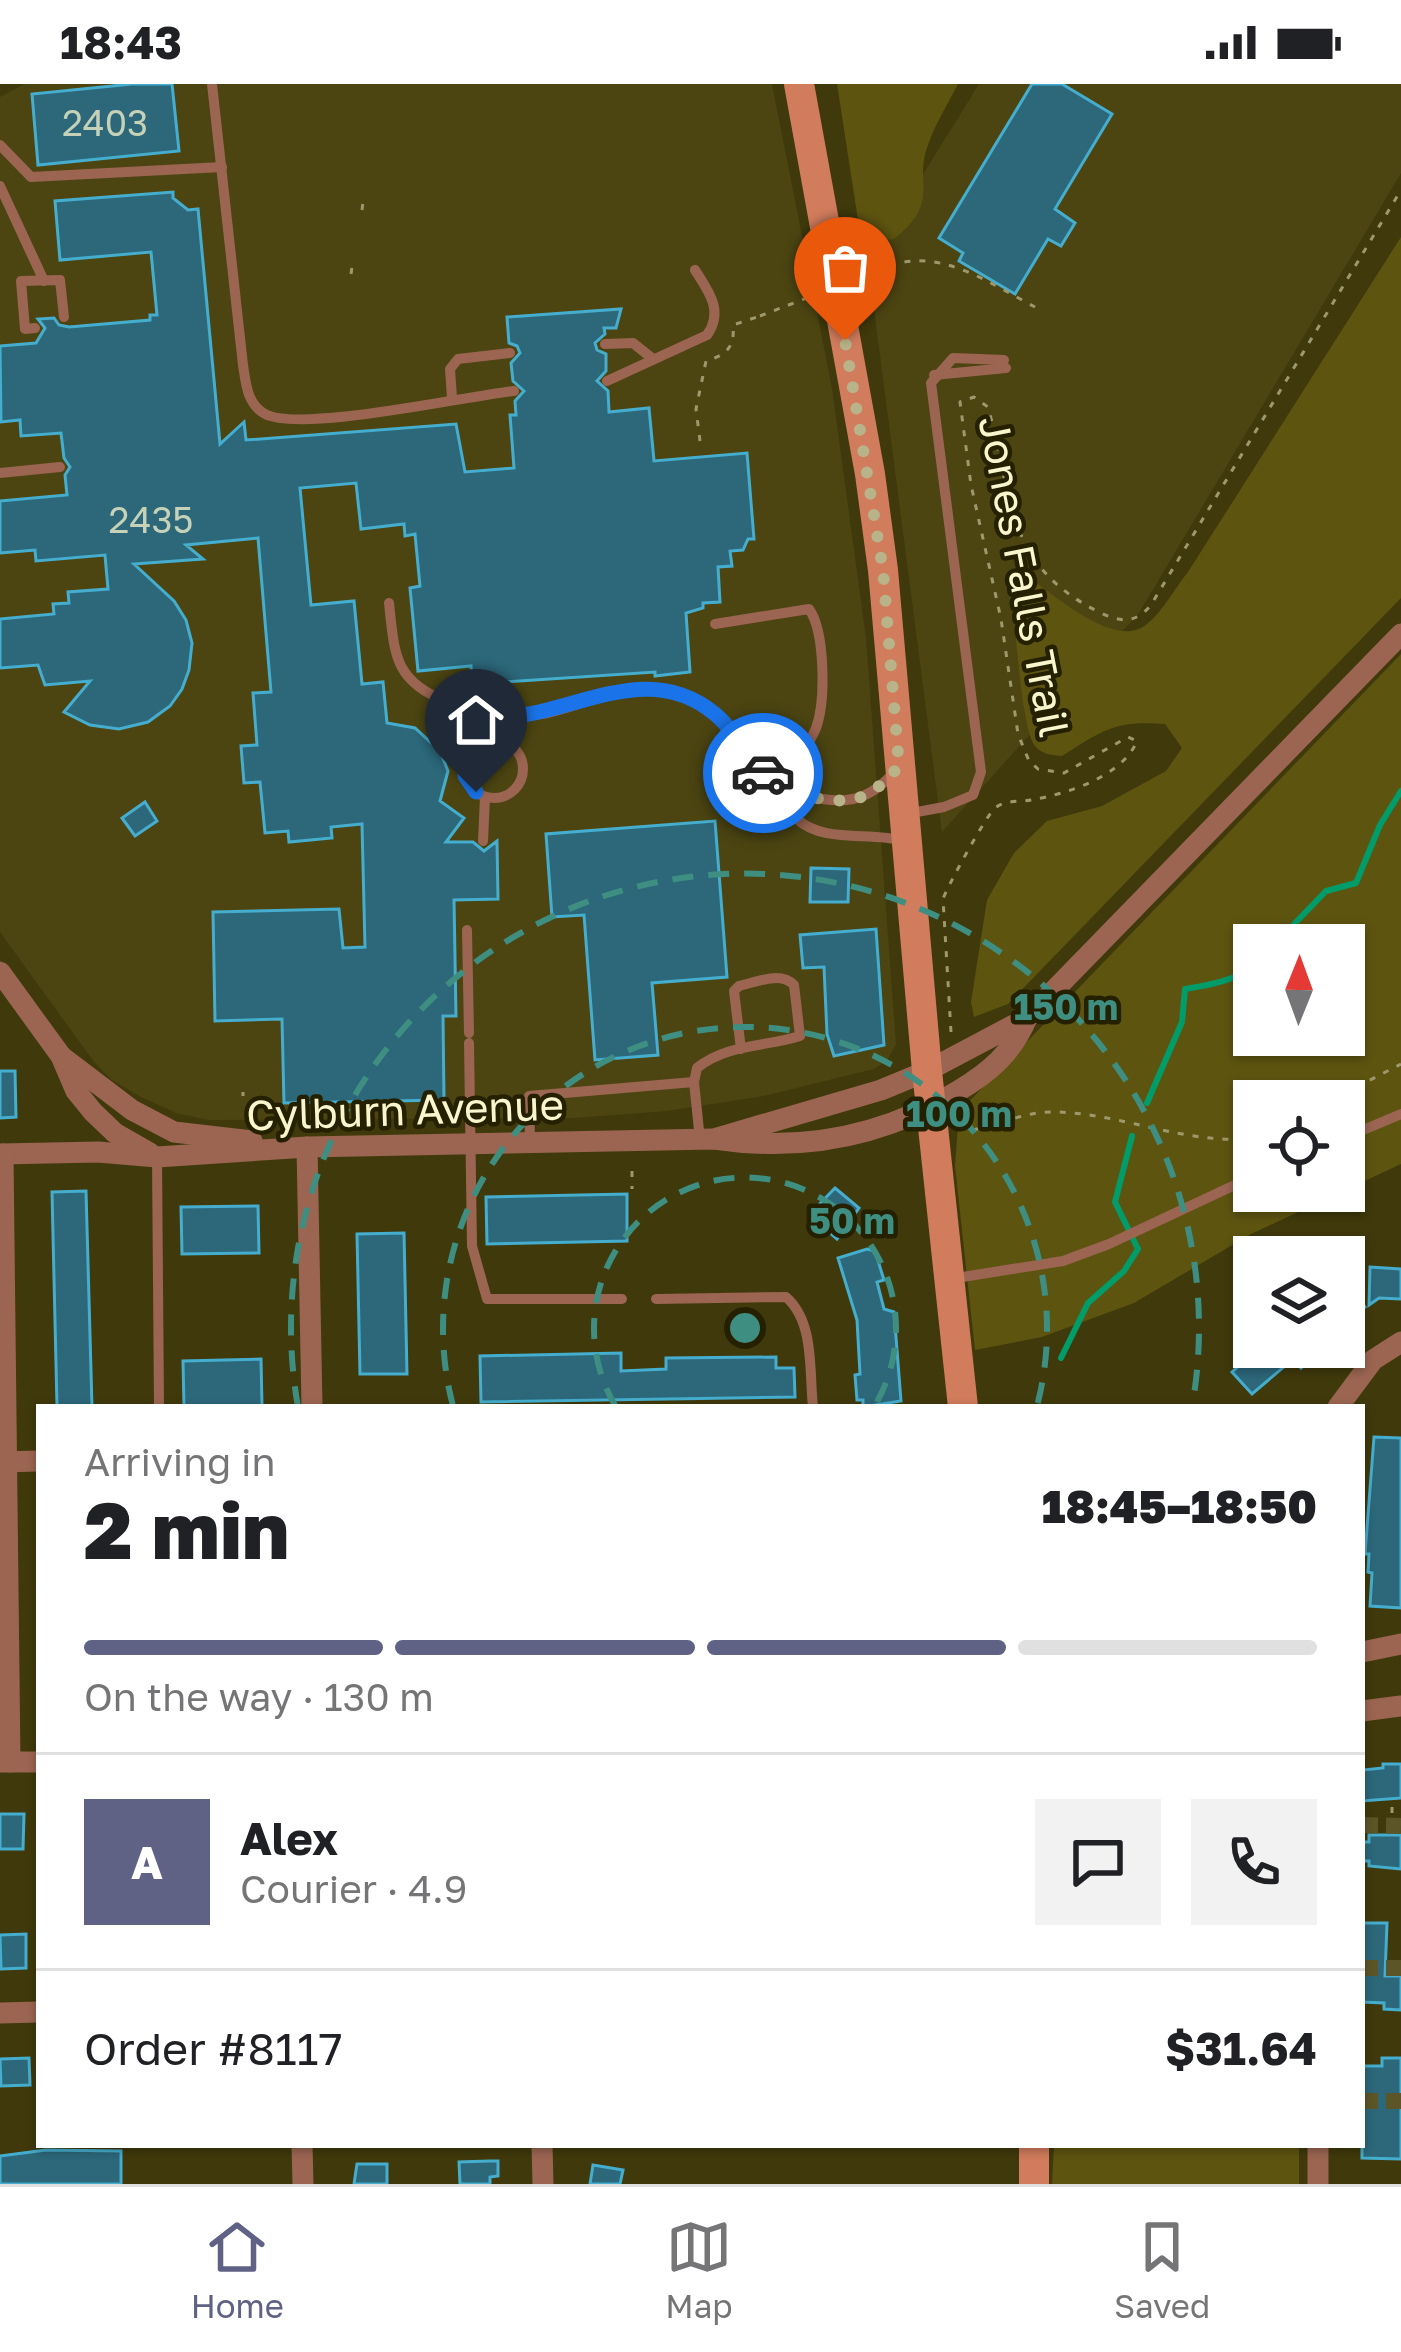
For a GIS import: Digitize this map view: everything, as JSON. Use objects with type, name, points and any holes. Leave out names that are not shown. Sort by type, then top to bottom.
[{"type":"main road","points":[[799,84],[883,570],[930,1108],[963,1404]]},
{"type":"main road","points":[[1034,2148],[1034,2184]]},
{"type":"street","name":"Cylburn Avenue","points":[[2,1154],[157,1156],[707,1139],[755,1145],[824,1141],[892,1126],[930,1108],[1005,1057],[1027,1018],[1398,643]]},
{"type":"street","points":[[0,972],[61,1056],[76,1091],[115,1133],[157,1156]]},
{"type":"street","name":"Cylburn Avenue","points":[[707,1139],[845,1101],[927,1071],[1027,1018]]},
{"type":"street","points":[[61,1056],[131,1109],[174,1132],[307,1148],[312,1404]]},
{"type":"street","name":"Cylburn Avenue","points":[[98,1152],[214,1138]]},
{"type":"street","points":[[2,1154],[5,1762],[36,1762]]},
{"type":"street","points":[[1340,1404],[1373,1360],[1401,1342]]},
{"type":"street","points":[[4,1462],[36,1461]]},
{"type":"street","points":[[1365,1651],[1401,1644]]},
{"type":"street","points":[[1365,1711],[1401,1706]]},
{"type":"street","points":[[0,2013],[36,2012]]},
{"type":"street","points":[[302,2148],[303,2184]]},
{"type":"street","points":[[542,2148],[543,2184]]},
{"type":"street","points":[[1318,2148],[1318,2184]]},
{"type":"lane","points":[[212,84],[247,390],[254,405],[283,420],[306,419],[409,409],[514,391]]},
{"type":"lane","points":[[0,145],[31,177],[222,167]]},
{"type":"lane","points":[[0,186],[44,281]]},
{"type":"lane","points":[[607,381],[699,341],[716,322],[712,298],[695,270]]},
{"type":"lane","points":[[34,328],[25,329],[21,281],[60,280],[64,317]]},
{"type":"lane","points":[[605,344],[633,344],[652,358]]},
{"type":"lane","points":[[452,398],[450,369],[458,358],[510,353]]},
{"type":"lane","points":[[389,603],[394,652],[414,686],[478,714],[506,717],[550,712],[618,690],[659,688],[679,693],[715,714],[796,819],[809,827],[904,829],[973,794],[981,772],[930,395],[934,375],[953,358],[1005,364]]},
{"type":"lane","points":[[0,473],[60,467]]},
{"type":"lane","points":[[715,624],[808,609],[818,621],[822,699],[815,731],[779,793]]},
{"type":"lane","points":[[504,741],[506,717]]},
{"type":"lane","points":[[504,741],[520,755],[523,778],[509,794],[485,797],[469,785],[468,755],[481,742],[504,741]]},
{"type":"lane","points":[[779,793],[829,801],[860,799],[871,795],[899,766]]},
{"type":"lane","points":[[483,842],[485,797]]},
{"type":"lane","points":[[467,930],[472,1246],[487,1299],[622,1299]]},
{"type":"lane","points":[[707,1139],[694,1082],[697,1068],[721,1052],[742,1049],[800,1036],[790,979],[782,976],[739,986],[734,992],[742,1049]]},
{"type":"lane","points":[[530,1144],[529,1096],[694,1082]]},
{"type":"lane","points":[[98,1152],[131,1109]]},
{"type":"lane","points":[[1365,1129],[1401,1114]]},
{"type":"lane","points":[[157,1156],[159,1404]]},
{"type":"lane","points":[[947,1279],[1036,1267],[1109,1244],[1233,1185]]},
{"type":"lane","points":[[656,1299],[786,1297],[805,1328],[813,1404]]},
{"type":"path","name":"Jones Falls Trail","points":[[952,1042],[943,899],[989,812],[1007,802],[1085,784],[1114,767],[1136,741],[1128,737],[1064,772],[1038,770],[1021,747],[1001,619],[963,435],[961,402],[980,399],[988,407],[1019,535],[1032,559],[1058,586],[1100,613],[1119,620],[1137,618],[1151,604],[1401,190]]},
{"type":"path","points":[[362,210],[363,202]]},
{"type":"path","points":[[700,441],[696,409],[706,362],[728,352],[733,326],[913,257],[969,272],[1035,308]]},
{"type":"path","points":[[351,274],[352,267]]},
{"type":"path","points":[[980,399],[984,390]]},
{"type":"path","points":[[1365,1083],[1401,1064]]},
{"type":"path","points":[[971,1130],[1033,1112],[1057,1112],[1233,1141]]},
{"type":"path","points":[[632,1171],[632,1189]]},
{"type":"path","points":[[1392,1798],[1392,1813]]},
{"type":"shaded area","points":[[25,84],[772,84],[832,388],[866,638],[896,1044],[887,1061],[874,1069],[764,1096],[667,1111],[575,1118],[208,1120],[176,1113],[141,1097],[112,1080],[94,1062],[0,932],[0,97]]},
{"type":"shaded area","points":[[837,84],[958,84],[928,145],[922,203],[909,226],[894,239],[872,237],[858,220]]},
{"type":"shaded area","points":[[979,84],[1401,84],[1401,173],[1139,613],[942,832],[868,263]]},
{"type":"shaded area","points":[[1401,237],[1401,598],[1008,1004],[974,1017],[971,1002],[987,900],[1014,853],[1047,821],[1102,806],[1166,771],[1182,748],[1165,724],[1148,723],[1110,729],[1062,756],[1038,749],[1026,719],[1012,592],[1024,575],[1101,625],[1133,631],[1153,619],[1188,572]]},
{"type":"shaded area","points":[[1401,654],[1401,1164],[1365,1181],[1365,1080],[1233,1080],[1233,1212],[1298,1212],[1248,1236],[1233,1236],[1233,1245],[1134,1303],[1042,1337],[975,1350],[955,1166],[959,1112]]},
{"type":"shaded area","points":[[1054,2148],[1299,2148],[1299,2184],[1052,2184]]},
{"type":"building","points":[[172,84],[179,151],[38,165],[32,94]]},
{"type":"building","points":[[1032,84],[1062,84],[1112,114],[1055,209],[1075,223],[1061,246],[1048,239],[1015,294],[959,261],[963,253],[939,238]]},
{"type":"building","points":[[173,192],[173,198],[188,210],[198,209],[220,444],[244,422],[246,440],[456,424],[465,472],[514,468],[510,415],[516,415],[515,401],[524,391],[513,381],[511,363],[520,353],[509,343],[507,317],[621,309],[616,328],[604,328],[605,334],[595,343],[606,354],[606,371],[597,381],[608,391],[609,412],[649,408],[654,461],[747,453],[754,539],[748,539],[743,550],[730,551],[732,566],[718,567],[720,602],[703,603],[703,608],[686,613],[690,672],[655,676],[655,672],[472,684],[471,666],[418,671],[410,588],[420,586],[415,534],[405,536],[404,524],[361,529],[356,483],[300,488],[311,605],[354,601],[362,684],[383,682],[387,723],[415,728],[440,751],[448,771],[440,801],[464,818],[446,842],[473,842],[484,851],[497,841],[498,899],[454,900],[456,1016],[443,1016],[444,1100],[284,1103],[282,1019],[215,1021],[213,912],[339,909],[343,948],[365,947],[362,824],[331,827],[332,838],[289,842],[288,831],[265,833],[260,782],[244,783],[241,746],[257,745],[253,693],[271,692],[258,538],[186,545],[203,559],[134,564],[174,601],[192,643],[182,689],[170,706],[148,722],[119,729],[90,725],[64,712],[90,681],[45,685],[38,665],[0,668],[0,619],[54,614],[53,604],[69,603],[68,592],[108,589],[105,555],[36,561],[35,550],[0,553],[0,501],[67,495],[65,475],[70,467],[61,433],[21,436],[20,420],[1,422],[0,346],[36,343],[45,328],[38,319],[54,318],[69,327],[150,320],[150,315],[157,315],[151,252],[60,260],[55,201]]},
{"type":"building","points":[[145,802],[157,821],[135,836],[122,818]]},
{"type":"building","points":[[715,821],[727,977],[652,983],[658,1055],[595,1060],[584,915],[552,917],[546,834]]},
{"type":"building","points":[[811,868],[849,869],[848,902],[810,902]]},
{"type":"building","points":[[876,929],[884,1045],[834,1056],[827,1034],[824,967],[803,968],[800,935]]},
{"type":"building","points":[[0,1071],[15,1071],[16,1117],[0,1118]]},
{"type":"building","points":[[835,1188],[859,1208],[837,1239],[809,1215]]},
{"type":"building","points":[[86,1191],[92,1404],[57,1404],[52,1192]]},
{"type":"building","points":[[627,1194],[627,1241],[487,1244],[486,1197]]},
{"type":"building","points":[[258,1206],[259,1253],[182,1254],[181,1207]]},
{"type":"building","points":[[404,1233],[407,1374],[360,1374],[357,1234]]},
{"type":"building","points":[[875,1251],[884,1280],[877,1282],[884,1309],[894,1312],[901,1401],[863,1404],[857,1400],[857,1320],[838,1258]]},
{"type":"building","points":[[1370,1267],[1401,1269],[1401,1299],[1379,1298],[1369,1305]]},
{"type":"building","points":[[621,1353],[621,1371],[666,1369],[666,1358],[776,1357],[776,1368],[794,1368],[795,1397],[481,1402],[480,1356]]},
{"type":"building","points":[[261,1359],[262,1404],[184,1404],[183,1361]]},
{"type":"building","points":[[1236,1368],[1282,1368],[1252,1394],[1232,1372]]},
{"type":"building","points":[[1374,1437],[1401,1438],[1401,1608],[1370,1606],[1372,1573],[1368,1572],[1369,1554],[1365,1554]]},
{"type":"building","points":[[1383,1764],[1401,1764],[1401,1798],[1365,1801],[1365,1770],[1383,1768]]},
{"type":"building","points":[[0,1814],[24,1814],[23,1849],[0,1849]]},
{"type":"building","points":[[1369,1835],[1401,1835],[1401,1869],[1369,1866],[1365,1842]]},
{"type":"building","points":[[1365,1923],[1387,1923],[1385,1976],[1401,1976],[1401,2010],[1384,2009],[1384,2003],[1365,2002]]},
{"type":"building","points":[[26,1934],[26,1968],[1,1969],[0,1935]]},
{"type":"building","points":[[29,2058],[30,2085],[1,2086],[0,2059]]},
{"type":"building","points":[[1382,2058],[1401,2058],[1401,2159],[1362,2158],[1365,2066],[1382,2066]]},
{"type":"building","points":[[46,2150],[121,2151],[121,2184],[0,2184],[0,2156]]},
{"type":"building","points":[[498,2161],[498,2176],[490,2177],[490,2184],[460,2184],[459,2162]]},
{"type":"building","points":[[357,2164],[387,2164],[387,2184],[354,2184]]},
{"type":"building","points":[[593,2165],[623,2170],[620,2184],[590,2184]]},
{"type":"waterway","points":[[1294,924],[1326,891],[1356,883],[1380,825],[1401,791]]},
{"type":"waterway","points":[[1147,1103],[1182,1022],[1185,989],[1233,977]]},
{"type":"waterway","points":[[1061,1358],[1088,1303],[1124,1271],[1138,1249],[1115,1202],[1132,1136]]},
{"type":"tunnel","points":[[1365,1825],[1401,1826]]},
{"type":"tunnel","points":[[1365,1968],[1401,1968]]},
{"type":"tunnel","points":[[1365,2101],[1401,2101]]},
{"type":"way so far","points":[[763,773],[779,793],[844,801],[871,795],[899,766],[883,570],[845,340]]},
{"type":"route","points":[[476,792],[465,776],[468,755],[481,742],[504,741],[506,717],[550,712],[639,687],[679,693],[715,714],[763,773]]}]
